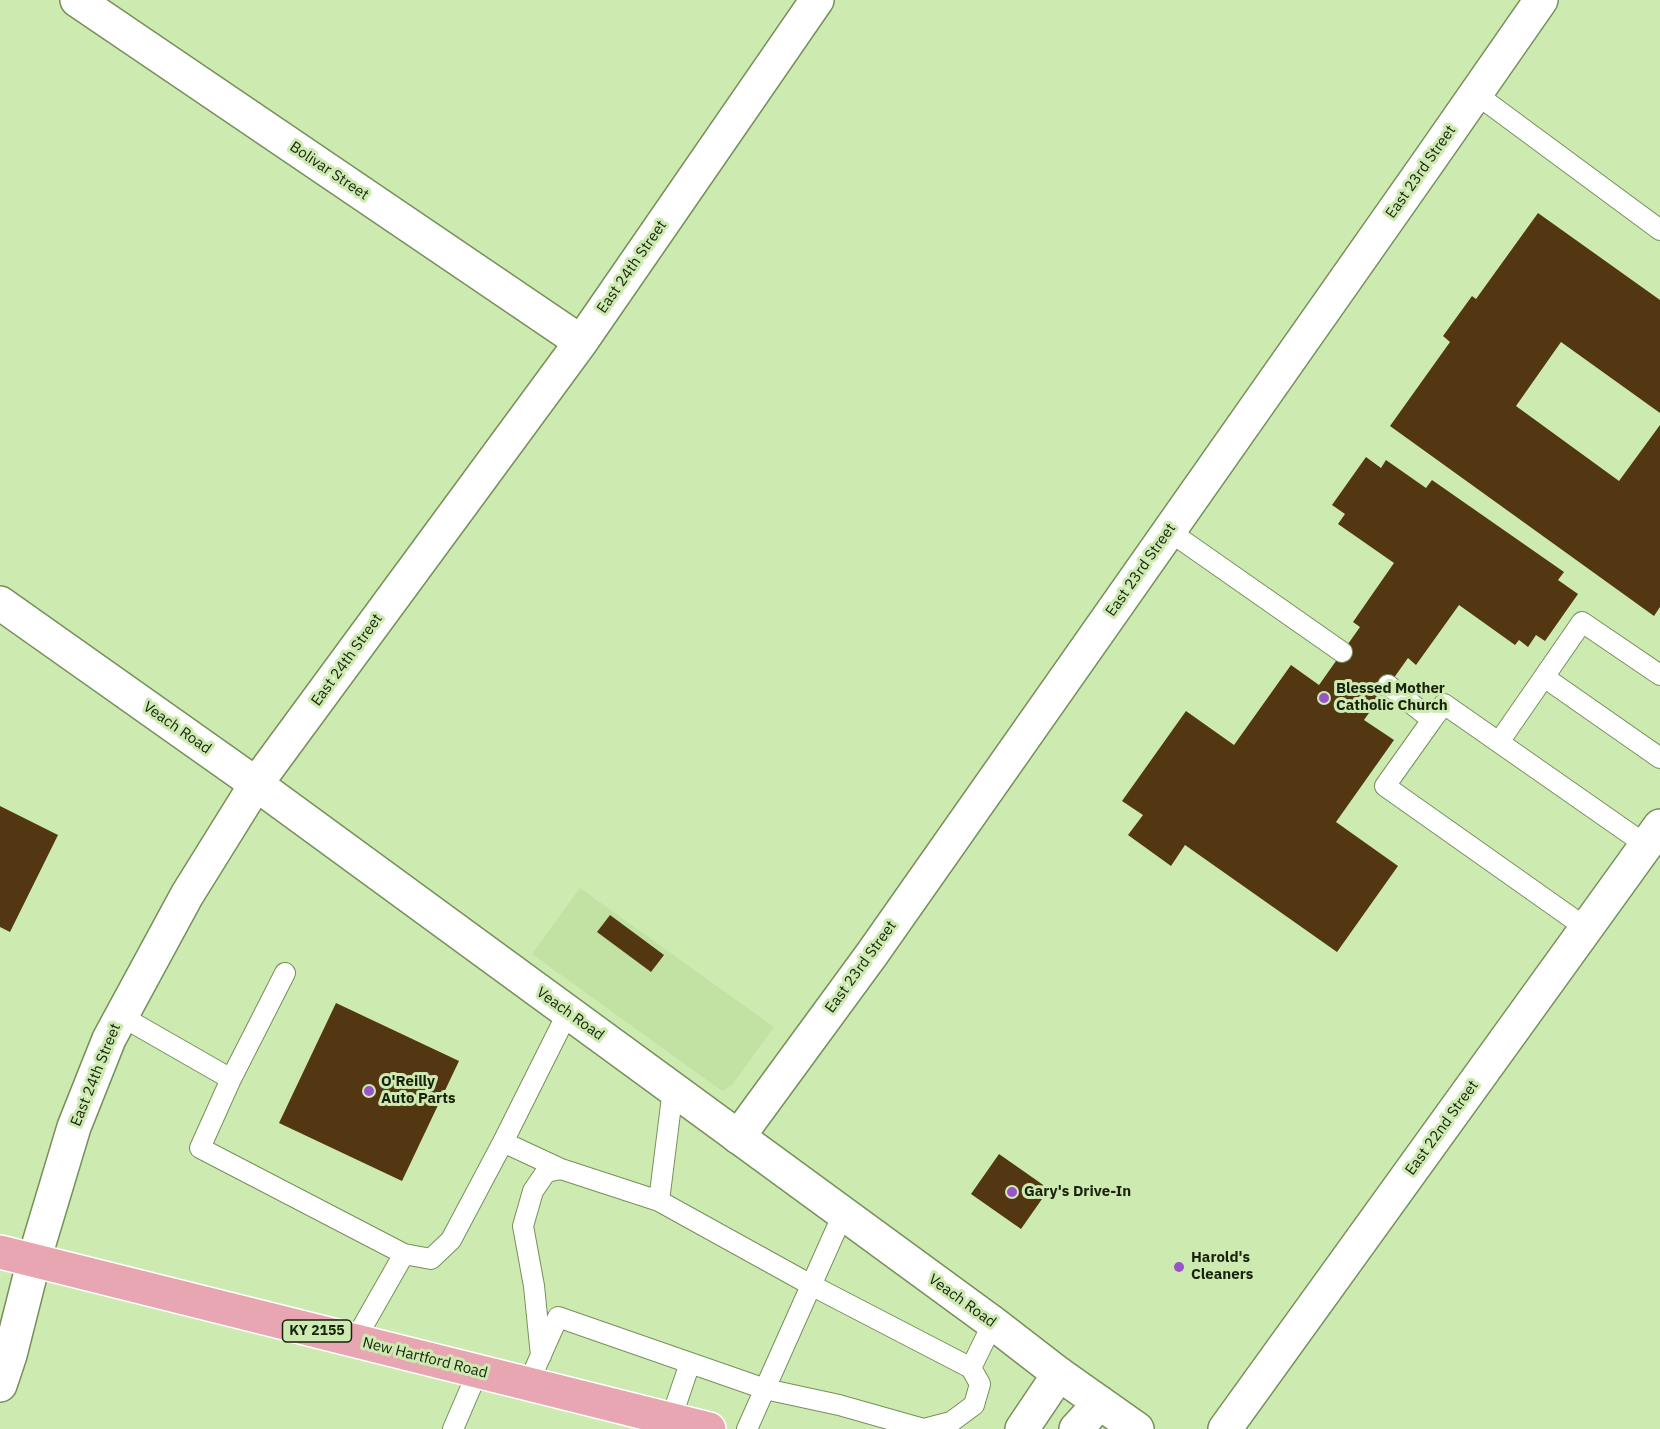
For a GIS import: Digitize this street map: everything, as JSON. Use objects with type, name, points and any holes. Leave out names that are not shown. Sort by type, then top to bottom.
[{"type":"main road","name":"New Hartford Road","points":[[0,1251],[478,1371],[534,1370],[670,1419],[709,1429]]},
{"type":"street","name":"Bolivar Street","points":[[77,0],[581,342]]},
{"type":"street","name":"East 24th Street","points":[[0,1385],[74,1127],[109,1038],[187,895],[256,784],[581,342],[817,0]]},
{"type":"street","name":"East 23rd Street","points":[[738,1137],[872,954],[1541,0]]},
{"type":"street","name":"Veach Road","points":[[0,603],[256,784],[1137,1429]]},
{"type":"street","name":"East 22nd Street","points":[[1225,1429],[1653,836]]},
{"type":"street","points":[[1022,1429],[1059,1374]]},
{"type":"street","points":[[1076,1429],[1100,1403]]},
{"type":"lane","points":[[1476,94],[1660,230]]},
{"type":"lane","points":[[1169,531],[1342,652]]},
{"type":"lane","points":[[1499,742],[1582,622],[1660,675]]},
{"type":"lane","points":[[1544,677],[1660,758]]},
{"type":"lane","points":[[1389,685],[1432,720]]},
{"type":"lane","points":[[1586,928],[1385,786],[1432,720],[1444,704],[1499,742],[1653,836]]},
{"type":"lane","points":[[285,973],[231,1079],[200,1148],[404,1254],[431,1259],[452,1240],[568,1012]]},
{"type":"lane","points":[[121,1016],[231,1079]]},
{"type":"lane","points":[[659,1201],[673,1089]]},
{"type":"lane","points":[[503,1142],[561,1169],[659,1201],[812,1285],[971,1368],[980,1384],[974,1405],[951,1422],[924,1429],[839,1405],[765,1389],[558,1317],[534,1370]]},
{"type":"lane","points":[[534,1370],[534,1286],[523,1226],[533,1191],[546,1172],[561,1169]]},
{"type":"lane","points":[[747,1429],[843,1214]]},
{"type":"lane","points":[[356,1340],[404,1254]]},
{"type":"lane","points":[[971,1368],[993,1323]]},
{"type":"lane","points":[[670,1419],[690,1363]]},
{"type":"lane","points":[[453,1429],[478,1371]]},
{"type":"shaded area","points":[[580,888],[774,1027],[732,1085],[722,1091],[532,954]]},
{"type":"building","points":[[1538,213],[1660,300],[1660,413],[1561,342],[1516,406],[1619,481],[1660,425],[1660,607],[1654,616],[1390,426],[1450,342],[1443,336],[1472,296],[1476,299]]},
{"type":"building","name":"Blessed Mother Catholic Church","points":[[1366,457],[1381,468],[1386,460],[1426,488],[1432,480],[1564,572],[1558,580],[1578,594],[1545,641],[1536,635],[1528,647],[1519,640],[1515,645],[1459,605],[1416,665],[1408,658],[1364,720],[1394,740],[1336,822],[1398,866],[1337,952],[1185,845],[1171,866],[1128,835],[1143,815],[1122,801],[1186,711],[1234,745],[1291,665],[1319,685],[1360,627],[1353,622],[1394,563],[1338,524],[1345,514],[1332,505]]},
{"type":"building","points":[[0,806],[58,835],[10,932],[0,927]]},
{"type":"building","points":[[610,915],[664,955],[651,972],[597,932]]},
{"type":"building","points":[[336,1003],[459,1061],[402,1181],[279,1123]]},
{"type":"building","points":[[999,1154],[1049,1189],[1021,1229],[971,1194]]},
{"type":"place","name":"Blessed Mother Catholic Church","points":[[1324,698]]},
{"type":"place","name":"O'Reilly Auto Parts","points":[[369,1091]]},
{"type":"place","name":"Gary's Drive-In","points":[[1012,1192]]},
{"type":"place","name":"Harold's Cleaners","points":[[1179,1267]]}]
